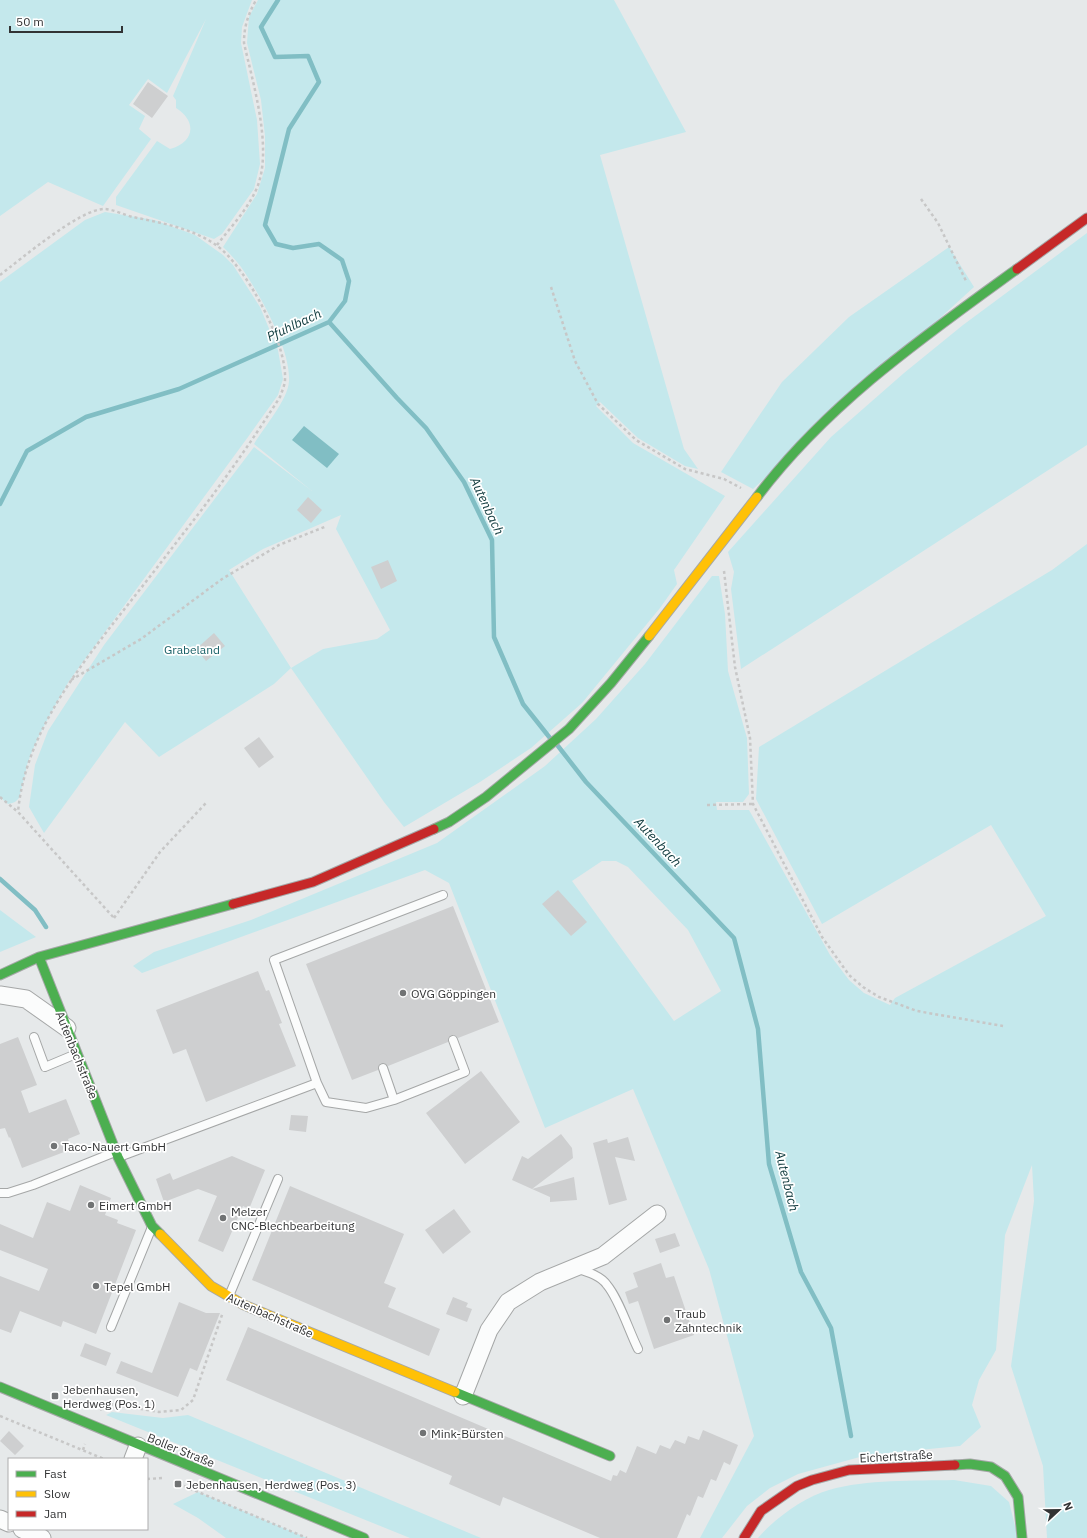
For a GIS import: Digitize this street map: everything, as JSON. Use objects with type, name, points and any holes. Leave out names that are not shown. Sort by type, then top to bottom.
[{"type":"street","points":[[0,976],[39,957],[126,932],[173,922],[313,882],[449,822],[533,760],[569,729],[611,683],[688,588],[778,469],[828,417],[906,350],[1087,218]]},
{"type":"street","name":"Autenbachstraße","points":[[39,957],[117,1154],[152,1226],[211,1286],[244,1306],[610,1456]]},
{"type":"street","points":[[0,995],[26,999],[66,1028]]},
{"type":"street","points":[[463,1396],[489,1330],[508,1302],[540,1282],[573,1267],[603,1256],[657,1214]]},
{"type":"street","name":"Boller Straße","points":[[0,1388],[21,1395],[93,1427],[135,1452],[364,1538]]},
{"type":"street","name":"Eichertstraße","points":[[744,1538],[761,1511],[797,1486],[812,1480],[849,1470],[970,1464],[991,1467],[1005,1476],[1018,1497],[1022,1538]]},
{"type":"street","points":[[24,1530],[43,1538],[53,1530]]},
{"type":"lane","points":[[443,896],[274,960],[317,1083],[326,1102],[366,1108],[394,1100],[465,1072],[453,1040]]},
{"type":"lane","points":[[34,1037],[46,1067],[77,1054]]},
{"type":"lane","points":[[383,1068],[394,1100]]},
{"type":"lane","points":[[0,1193],[8,1193],[317,1083]]},
{"type":"lane","points":[[228,1297],[278,1179]]},
{"type":"lane","points":[[111,1328],[152,1226]]},
{"type":"lane","points":[[573,1267],[592,1274],[607,1284],[616,1300],[638,1349]]},
{"type":"path","points":[[217,245],[256,191],[261,172],[262,147],[260,123],[244,43],[244,30],[247,18],[256,0]]},
{"type":"path","points":[[921,200],[938,223],[968,284],[978,298]]},
{"type":"path","points":[[0,275],[85,214],[104,209],[169,225],[199,235],[217,245],[236,264],[247,280],[262,307],[278,342],[281,351],[285,379],[280,397],[197,517],[69,682],[50,714],[29,760],[20,787],[18,812]]},
{"type":"path","points":[[551,287],[575,361],[598,404],[636,440],[685,469],[724,479],[757,498]]},
{"type":"path","points":[[69,682],[140,639],[222,579],[279,545],[328,526]]},
{"type":"path","points":[[721,544],[735,667],[750,738],[753,804],[822,937],[849,975],[879,997],[917,1011],[1003,1026]]},
{"type":"path","points":[[0,797],[18,812],[126,932]]},
{"type":"path","points":[[114,918],[160,852],[206,803]]},
{"type":"path","points":[[707,805],[753,804]]},
{"type":"path","points":[[83,1450],[99,1411],[110,1404],[159,1412],[181,1410],[193,1400],[228,1297]]},
{"type":"path","points":[[0,1416],[102,1458]]},
{"type":"path","points":[[148,1479],[163,1478]]},
{"type":"path","points":[[184,1486],[307,1538]]},
{"type":"green space","points":[[0,0],[252,0],[242,27],[241,43],[257,120],[260,164],[254,189],[222,234],[214,239],[116,205],[116,197],[157,141],[170,149],[178,146],[188,136],[190,125],[183,113],[176,108],[176,100],[173,96],[206,19],[167,93],[148,79],[129,105],[145,116],[139,129],[151,139],[103,206],[48,182],[0,216]]},
{"type":"green space","name":"Grabeland","points":[[258,0],[614,0],[686,132],[600,155],[684,449],[698,469],[685,466],[638,438],[600,402],[596,406],[633,443],[725,496],[674,570],[677,584],[660,608],[582,703],[531,748],[480,782],[404,827],[384,802],[291,668],[274,684],[159,757],[125,722],[44,833],[29,807],[35,765],[48,731],[104,645],[254,447],[312,491],[254,444],[285,396],[289,381],[288,368],[285,353],[265,306],[241,267],[223,247],[257,194],[265,168],[265,136],[261,100],[247,43],[249,17]],"holes":[[[341,515],[336,529],[390,630],[377,639],[323,649],[291,668],[229,570],[263,549]]]},
{"type":"green space","points":[[105,212],[154,220],[195,235],[223,255],[233,265],[260,307],[278,350],[283,379],[278,395],[69,681],[46,722],[31,754],[19,798],[8,804],[0,797],[0,282],[85,220]]},
{"type":"green space","points":[[1087,233],[1087,445],[741,669],[731,589],[734,572],[728,552],[831,437],[904,373],[963,325]]},
{"type":"green space","points":[[949,247],[974,287],[753,489],[721,472],[782,382],[849,317]]},
{"type":"green space","points":[[1087,544],[1087,1538],[1047,1538],[1043,1466],[1011,1366],[1034,1201],[1032,1165],[1005,1235],[996,1350],[979,1380],[972,1405],[981,1427],[960,1446],[867,1455],[798,1474],[770,1488],[747,1506],[722,1538],[700,1538],[754,1436],[709,1269],[633,1089],[545,1128],[449,883],[425,870],[142,973],[133,966],[154,952],[251,920],[437,843],[545,766],[596,719],[645,664],[712,576],[719,576],[725,614],[728,671],[747,738],[749,794],[743,802],[716,802],[717,810],[749,810],[830,955],[849,980],[864,993],[890,1005],[895,998],[1046,916],[991,825],[822,924],[756,799],[759,747],[1052,570]],"holes":[[[602,861],[616,861],[628,867],[688,930],[721,991],[674,1021],[572,881]]]},
{"type":"green space","points":[[0,910],[36,937],[0,952]]},
{"type":"green space","points":[[112,1412],[163,1418],[188,1415],[481,1538],[410,1538],[106,1415]]},
{"type":"green space","points":[[954,1480],[991,1486],[1009,1502],[1018,1538],[758,1538],[772,1523],[800,1503],[819,1493],[829,1490],[844,1486],[875,1482]]},
{"type":"green space","points":[[198,1492],[307,1538],[226,1538],[198,1518],[173,1504]]},
{"type":"shaded area","points":[[304,426],[339,454],[327,468],[292,440]]},
{"type":"building","points":[[148,82],[168,96],[152,118],[133,104]]},
{"type":"building","points":[[308,497],[322,510],[311,523],[297,510]]},
{"type":"building","points":[[388,560],[397,581],[381,589],[371,567]]},
{"type":"building","points":[[214,633],[225,646],[206,661],[196,649]]},
{"type":"building","points":[[259,737],[274,757],[259,768],[244,748]]},
{"type":"building","points":[[558,890],[587,922],[571,936],[542,904]]},
{"type":"building","name":"OVG Göppingen","points":[[453,906],[499,1022],[458,1038],[451,1035],[448,1042],[388,1066],[381,1063],[378,1070],[352,1080],[306,964]]},
{"type":"building","points":[[258,971],[266,991],[269,990],[282,1023],[279,1024],[296,1066],[206,1102],[186,1049],[173,1054],[156,1010]]},
{"type":"building","points":[[18,1037],[37,1085],[21,1091],[29,1113],[66,1099],[80,1134],[68,1139],[72,1149],[22,1168],[5,1128],[0,1129],[0,1044]]},
{"type":"building","points":[[481,1071],[520,1122],[465,1164],[426,1113]]},
{"type":"building","points":[[291,1115],[308,1116],[306,1132],[289,1130]]},
{"type":"building","points":[[561,1134],[572,1148],[573,1158],[532,1189],[512,1180],[522,1156],[528,1159]]},
{"type":"building","points":[[628,1137],[635,1161],[615,1157],[627,1200],[609,1205],[593,1143],[607,1139],[608,1143]]},
{"type":"building","points":[[232,1156],[265,1170],[249,1209],[243,1206],[223,1252],[198,1241],[217,1196],[198,1189],[164,1202],[156,1179],[170,1173],[173,1180]]},
{"type":"building","points":[[574,1177],[577,1200],[550,1202],[550,1197],[532,1189]]},
{"type":"building","points":[[80,1185],[111,1198],[105,1215],[118,1220],[117,1223],[136,1230],[96,1334],[63,1321],[61,1327],[20,1311],[11,1333],[0,1329],[0,1276],[39,1291],[48,1269],[0,1250],[0,1224],[33,1238],[47,1202],[70,1211]]},
{"type":"building","points":[[290,1186],[404,1234],[384,1283],[396,1288],[388,1307],[440,1329],[429,1356],[252,1280]]},
{"type":"building","points":[[454,1209],[471,1232],[443,1254],[425,1230]]},
{"type":"building","points":[[675,1233],[680,1246],[660,1253],[655,1239]]},
{"type":"building","name":"Traub Zahntechnik","points":[[661,1263],[666,1278],[674,1276],[694,1335],[654,1349],[638,1301],[629,1304],[625,1292],[638,1287],[633,1273]]},
{"type":"building","points":[[453,1297],[468,1303],[466,1307],[472,1309],[467,1322],[446,1314]]},
{"type":"building","points":[[179,1302],[206,1313],[220,1313],[197,1371],[190,1368],[178,1397],[116,1373],[121,1361],[152,1373]]},
{"type":"building","name":"Mink-Bürsten","points":[[248,1327],[611,1481],[613,1475],[617,1476],[620,1470],[626,1473],[637,1446],[656,1454],[660,1445],[670,1449],[675,1440],[685,1444],[688,1436],[699,1440],[703,1430],[738,1445],[730,1465],[724,1462],[716,1481],[711,1479],[703,1498],[698,1496],[690,1516],[687,1514],[677,1538],[600,1538],[503,1497],[500,1506],[449,1484],[452,1476],[226,1380]]},
{"type":"building","points":[[85,1343],[111,1353],[106,1366],[80,1356]]},
{"type":"building","points":[[9,1431],[24,1446],[15,1455],[0,1441]]},
{"type":"waterway","name":"Pfuhlbach","points":[[0,504],[27,451],[86,417],[179,389],[329,322],[345,301],[349,281],[342,260],[319,244],[293,248],[276,244],[265,225],[289,129],[319,82],[308,56],[275,57],[261,27],[278,0]]},
{"type":"waterway","name":"Autenbach","points":[[329,322],[426,428],[464,482],[492,540],[494,637],[523,704],[550,738]]},
{"type":"waterway","name":"Autenbach","points":[[558,746],[586,782],[734,938],[758,1029],[769,1164],[801,1272],[831,1328],[851,1436]]},
{"type":"waterway","points":[[0,879],[35,910],[46,927]]},
{"type":"traffic: fast","points":[[757,497],[784,463],[845,402],[912,347],[1017,269]]},
{"type":"traffic: fast","points":[[434,829],[449,822],[486,797],[569,729],[611,683],[649,636]]},
{"type":"traffic: fast","points":[[0,975],[39,957],[233,904]]},
{"type":"traffic: fast","points":[[39,957],[118,1157],[152,1226],[160,1234]]},
{"type":"traffic: fast","points":[[0,1387],[364,1538]]},
{"type":"traffic: fast","points":[[455,1392],[610,1456]]},
{"type":"traffic: fast","points":[[955,1465],[970,1464],[991,1467],[1005,1476],[1018,1497],[1022,1538]]},
{"type":"traffic: slow","points":[[649,636],[757,497]]},
{"type":"traffic: slow","points":[[160,1234],[211,1286],[244,1305],[455,1392]]},
{"type":"traffic: jam","points":[[1017,269],[1087,218]]},
{"type":"traffic: jam","points":[[233,904],[313,882],[434,829]]},
{"type":"traffic: jam","points":[[744,1538],[761,1511],[797,1486],[812,1480],[849,1470],[955,1465]]},
{"type":"place","name":"OVG Göppingen","points":[[403,993]]},
{"type":"place","name":"Taco-Nauert GmbH","points":[[54,1146]]},
{"type":"place","name":"Eimert GmbH","points":[[91,1205]]},
{"type":"place","name":"Melzer CNC-Blechbearbeitung","points":[[223,1218]]},
{"type":"place","name":"Tepel GmbH","points":[[96,1286]]},
{"type":"place","name":"Traub Zahntechnik","points":[[667,1320]]},
{"type":"place","name":"Jebenhausen, Herdweg (Pos. 1)","points":[[55,1396]]},
{"type":"place","name":"Mink-Bürsten","points":[[423,1433]]},
{"type":"place","name":"Jebenhausen, Herdweg (Pos. 3)","points":[[178,1484]]}]
